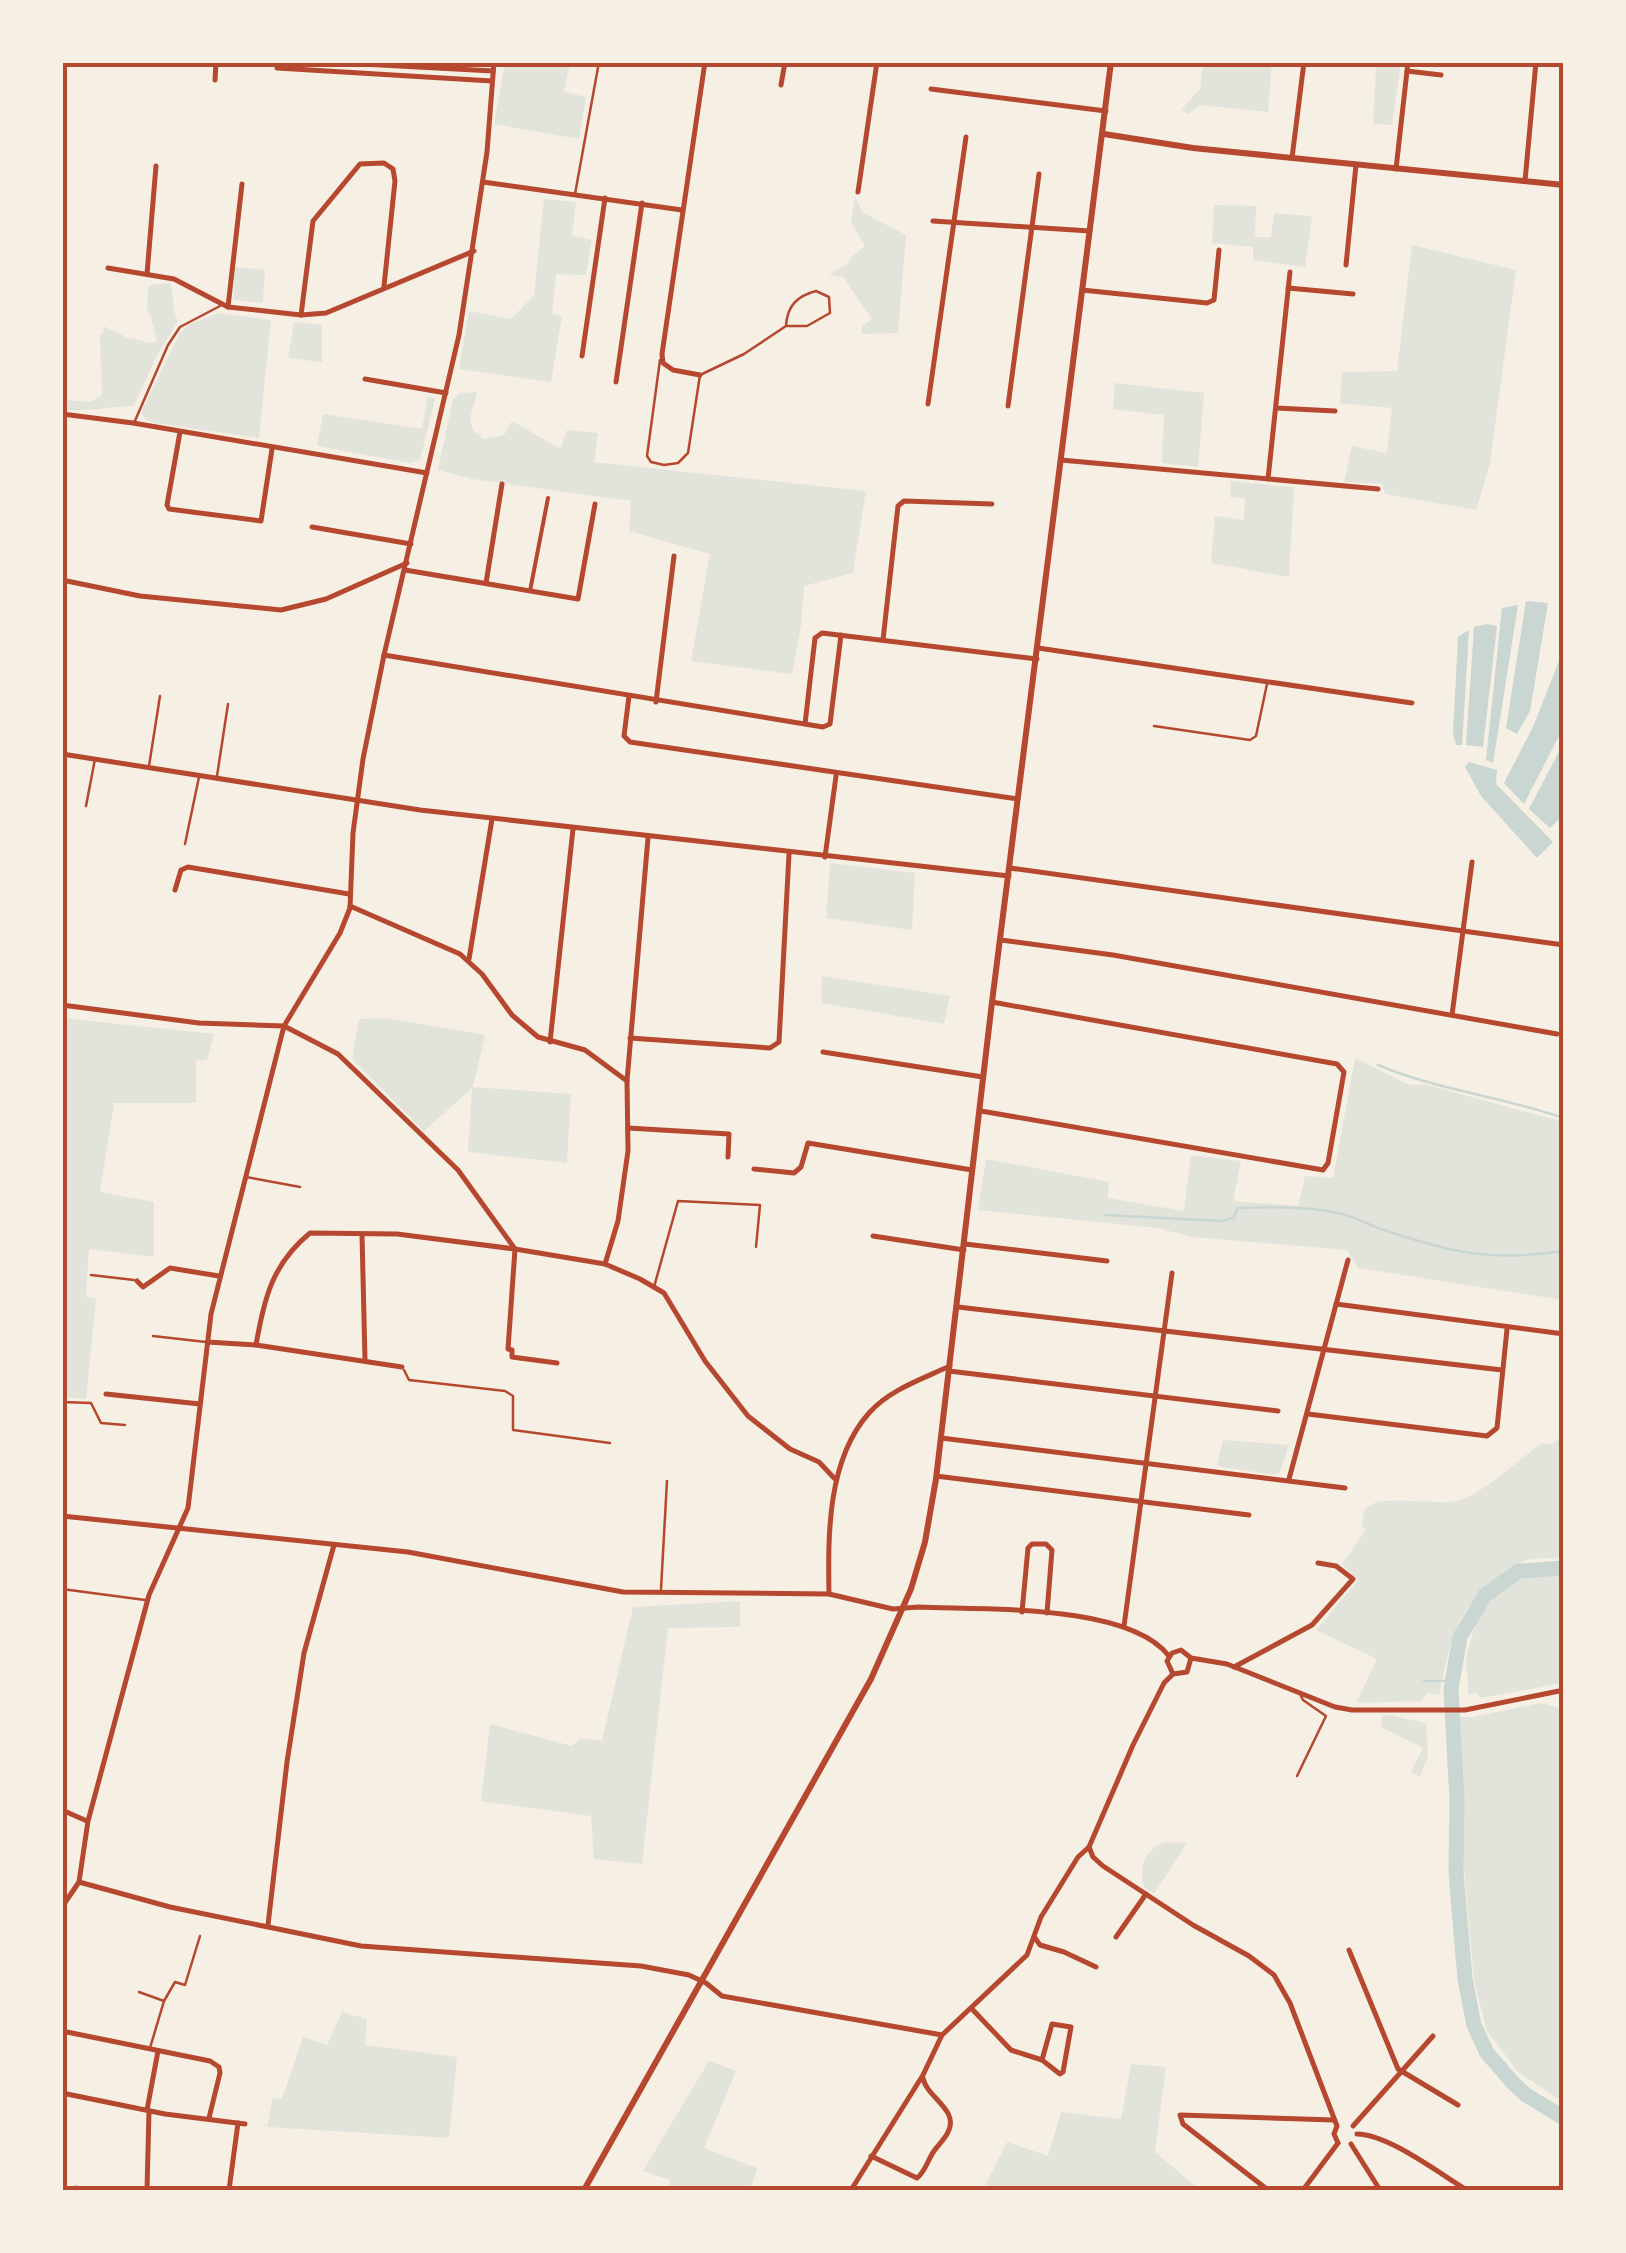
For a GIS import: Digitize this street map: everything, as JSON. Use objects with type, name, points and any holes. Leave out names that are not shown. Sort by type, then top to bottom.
[{"type":"street","points":[[215,80],[216,62]]},
{"type":"street","points":[[62,1907],[79,1882],[88,1821],[148,1600],[188,1508],[206,1342],[219,1276],[284,1026],[340,933],[350,906],[356,800],[384,655],[446,393],[474,251],[494,62]]},
{"type":"street","points":[[700,375],[673,370],[663,363],[662,354],[705,62]]},
{"type":"street","points":[[781,85],[786,62]]},
{"type":"street","points":[[858,192],[877,62]]},
{"type":"street","points":[[584,2190],[871,1680],[904,1609],[926,1542],[1111,62]]},
{"type":"street","points":[[1292,158],[1304,62]]},
{"type":"street","points":[[1396,169],[1408,62]]},
{"type":"street","points":[[1525,181],[1536,62]]},
{"type":"street","points":[[343,63],[493,71]]},
{"type":"street","points":[[277,68],[492,82]]},
{"type":"street","points":[[1407,71],[1441,74]]},
{"type":"street","points":[[931,89],[1106,110]]},
{"type":"street","points":[[1104,134],[1193,148],[1564,185]]},
{"type":"street","points":[[928,404],[966,136]]},
{"type":"street","points":[[300,316],[314,221],[350,173],[360,164],[372,162],[394,169],[384,287]]},
{"type":"street","points":[[1346,265],[1356,165]]},
{"type":"street","points":[[147,274],[156,166]]},
{"type":"street","points":[[1008,406],[1039,174]]},
{"type":"street","points":[[484,182],[682,210]]},
{"type":"street","points":[[225,306],[242,184]]},
{"type":"street","points":[[582,356],[604,198]]},
{"type":"street","points":[[616,382],[642,203]]},
{"type":"street","points":[[934,221],[1090,231]]},
{"type":"street","points":[[1082,290],[1206,303],[1214,300],[1219,250]]},
{"type":"street","points":[[108,268],[174,279],[225,306],[300,316],[326,313],[474,251]]},
{"type":"street","points":[[1268,479],[1290,272]]},
{"type":"street","points":[[1288,288],[1352,294]]},
{"type":"street","points":[[365,379],[446,393]]},
{"type":"street","points":[[1276,408],[1335,411]]},
{"type":"street","points":[[62,414],[428,473]]},
{"type":"street","points":[[180,432],[169,509],[261,522],[272,449]]},
{"type":"street","points":[[1061,460],[1378,488]]},
{"type":"street","points":[[486,583],[502,484]]},
{"type":"street","points":[[530,591],[548,498]]},
{"type":"street","points":[[883,640],[898,506],[904,501],[992,504]]},
{"type":"street","points":[[62,580],[140,596],[281,610],[326,599],[406,567],[578,599],[595,504]]},
{"type":"street","points":[[312,527],[411,544]]},
{"type":"street","points":[[656,702],[674,556]]},
{"type":"street","points":[[805,725],[815,638],[822,632],[1036,659]]},
{"type":"street","points":[[384,655],[823,728],[830,724],[841,635]]},
{"type":"street","points":[[1038,648],[1412,703]]},
{"type":"street","points":[[629,696],[624,736],[630,742],[1018,799]]},
{"type":"street","points":[[62,754],[574,830],[789,854],[1010,872],[1564,945]]},
{"type":"street","points":[[825,857],[836,774]]},
{"type":"street","points":[[469,959],[492,819]]},
{"type":"street","points":[[550,1042],[574,830]]},
{"type":"street","points":[[605,1264],[618,1221],[628,1151],[627,1081],[648,838]]},
{"type":"street","points":[[630,1038],[770,1048],[779,1042],[789,854]]},
{"type":"street","points":[[1452,1016],[1472,862]]},
{"type":"street","points":[[175,890],[181,870],[188,868],[350,894]]},
{"type":"street","points":[[350,906],[469,959],[512,1015],[538,1038],[585,1050],[627,1081]]},
{"type":"street","points":[[1001,940],[1114,955],[1557,1034]]},
{"type":"street","points":[[981,1111],[1323,1170],[1328,1163],[1344,1072],[1337,1064],[992,1002]]},
{"type":"street","points":[[62,1006],[199,1023],[284,1026],[338,1054],[458,1170],[515,1249],[508,1349],[512,1350],[512,1357],[557,1363]]},
{"type":"street","points":[[822,1052],[984,1078]]},
{"type":"street","points":[[628,1128],[729,1134],[728,1158]]},
{"type":"street","points":[[754,1169],[794,1173],[801,1167],[808,1143],[972,1170]]},
{"type":"street","points":[[256,1345],[266,1292],[300,1241],[310,1233],[398,1234],[605,1264],[664,1293],[705,1361],[748,1416],[790,1449],[820,1462],[836,1480]]},
{"type":"street","points":[[362,1234],[365,1360]]},
{"type":"street","points":[[873,1236],[1107,1261]]},
{"type":"street","points":[[1288,1480],[1348,1260]]},
{"type":"street","points":[[138,1281],[143,1287],[170,1268],[219,1276]]},
{"type":"street","points":[[1124,1626],[1172,1273]]},
{"type":"street","points":[[1336,1304],[1564,1334]]},
{"type":"street","points":[[958,1307],[1502,1370]]},
{"type":"street","points":[[1308,1414],[1487,1436],[1497,1428],[1507,1328]]},
{"type":"street","points":[[206,1342],[256,1345],[402,1367]]},
{"type":"street","points":[[829,1594],[836,1480],[855,1432],[870,1411],[904,1387],[949,1368],[1278,1411]]},
{"type":"street","points":[[106,1394],[200,1404]]},
{"type":"street","points":[[941,1438],[1345,1488]]},
{"type":"street","points":[[936,1476],[1249,1515]]},
{"type":"street","points":[[62,1516],[408,1552],[622,1592],[829,1594],[904,1609],[918,1606],[1074,1615],[1124,1626],[1160,1644],[1169,1656],[1167,1666],[1173,1674]]},
{"type":"street","points":[[1022,1612],[1028,1550],[1032,1544],[1046,1544],[1052,1550],[1047,1613]]},
{"type":"street","points":[[268,1926],[304,1653],[334,1545]]},
{"type":"street","points":[[1234,1666],[1312,1625],[1354,1580],[1336,1566],[1318,1563]]},
{"type":"street","points":[[1169,1656],[1180,1650],[1191,1658],[1234,1666],[1334,1708],[1352,1710],[1465,1710],[1564,1690]]},
{"type":"street","points":[[1191,1658],[1187,1672],[1173,1674],[1164,1683],[1133,1744],[1090,1847],[1098,1862],[1274,1975],[1290,2003],[1336,2123],[1334,2134],[1338,2143]]},
{"type":"street","points":[[62,1810],[88,1821]]},
{"type":"street","points":[[851,2190],[923,2075],[942,2036],[1021,1962],[1046,1909],[1078,1857],[1090,1847]]},
{"type":"street","points":[[79,1882],[170,1907],[361,1946],[640,1966],[702,1980],[724,1997],[942,2036]]},
{"type":"street","points":[[1116,1936],[1146,1894]]},
{"type":"street","points":[[1035,1938],[1040,1945],[1096,1967]]},
{"type":"street","points":[[1349,1950],[1395,2064],[1458,2105]]},
{"type":"street","points":[[972,2010],[1011,2050],[1042,2060],[1055,2072],[1063,2072],[1071,2027],[1052,2024],[1042,2060]]},
{"type":"street","points":[[62,2032],[184,2054],[220,2067],[210,2118]]},
{"type":"street","points":[[1353,2126],[1433,2036]]},
{"type":"street","points":[[148,2190],[148,2110],[158,2051]]},
{"type":"street","points":[[872,2156],[917,2178],[924,2173],[951,2121],[946,2109],[924,2086],[923,2075]]},
{"type":"street","points":[[62,2093],[242,2123],[229,2190]]},
{"type":"street","points":[[1268,2190],[1182,2124],[1180,2114],[1345,2123],[1353,2126],[1357,2134]]},
{"type":"street","points":[[1351,2144],[1357,2134]]},
{"type":"street","points":[[1357,2134],[1367,2134],[1398,2149],[1467,2190]]},
{"type":"street","points":[[1338,2143],[1351,2144]]},
{"type":"street","points":[[1302,2190],[1338,2143]]},
{"type":"street","points":[[1351,2144],[1380,2190]]},
{"type":"lane","points":[[575,194],[600,62]]},
{"type":"lane","points":[[662,354],[647,456],[651,462],[664,466],[678,463],[688,453],[700,375],[744,354],[786,326],[817,322],[830,313],[830,297],[816,291],[793,302],[788,308],[786,326]]},
{"type":"lane","points":[[134,423],[180,327],[225,306]]},
{"type":"lane","points":[[1154,726],[1250,740],[1256,736],[1268,682]]},
{"type":"lane","points":[[149,766],[160,696]]},
{"type":"lane","points":[[217,777],[228,704]]},
{"type":"lane","points":[[86,806],[96,757]]},
{"type":"lane","points":[[185,844],[199,775]]},
{"type":"lane","points":[[244,1177],[300,1187]]},
{"type":"lane","points":[[654,1288],[678,1202],[760,1205],[756,1247]]},
{"type":"lane","points":[[91,1275],[138,1281]]},
{"type":"lane","points":[[153,1336],[206,1342]]},
{"type":"lane","points":[[402,1367],[410,1380],[505,1390],[513,1396],[513,1430],[610,1443]]},
{"type":"lane","points":[[62,1402],[90,1403],[101,1423],[125,1426]]},
{"type":"lane","points":[[660,1593],[666,1481]]},
{"type":"lane","points":[[62,1589],[148,1600]]},
{"type":"lane","points":[[1297,1776],[1326,1716],[1302,1700],[1299,1692]]},
{"type":"lane","points":[[150,2049],[164,2001],[175,1982],[185,1984],[200,1936]]},
{"type":"lane","points":[[140,1992],[164,2001]]},
{"type":"shaded area","points":[[1358,62],[1401,63],[1392,125],[1373,124],[1376,66]]},
{"type":"shaded area","points":[[505,63],[570,63],[564,92],[586,97],[579,139],[494,124]]},
{"type":"shaded area","points":[[1203,63],[1272,63],[1268,112],[1199,105],[1189,114],[1181,110],[1200,89]]},
{"type":"shaded area","points":[[855,196],[862,212],[906,235],[898,333],[862,334],[862,326],[872,319],[843,277],[829,275],[849,263],[865,246],[851,222]]},
{"type":"shaded area","points":[[544,199],[576,202],[572,236],[592,240],[586,275],[556,274],[552,314],[562,316],[551,382],[459,369],[469,311],[511,319],[534,295]]},
{"type":"shaded area","points":[[1214,205],[1256,206],[1255,237],[1271,237],[1274,213],[1312,216],[1305,267],[1253,260],[1253,247],[1212,243]]},
{"type":"shaded area","points":[[1412,245],[1516,270],[1490,463],[1476,510],[1385,494],[1382,484],[1344,482],[1352,446],[1387,453],[1392,408],[1340,403],[1342,372],[1397,371]]},
{"type":"shaded area","points":[[235,267],[265,270],[263,303],[233,300]]},
{"type":"shaded area","points":[[170,283],[178,321],[134,406],[63,409],[63,400],[90,402],[102,395],[103,326],[128,338],[153,343],[157,340],[147,311],[148,288]]},
{"type":"shaded area","points":[[218,313],[271,320],[259,438],[154,423],[141,413],[179,334],[190,324]]},
{"type":"shaded area","points":[[294,322],[322,325],[322,362],[288,358]]},
{"type":"shaded area","points":[[1115,383],[1204,393],[1198,467],[1162,463],[1164,415],[1113,409]]},
{"type":"shaded area","points":[[477,392],[471,423],[484,439],[504,435],[512,421],[561,449],[567,430],[598,433],[594,462],[866,491],[853,573],[804,586],[792,674],[691,661],[710,554],[629,531],[631,501],[472,479],[438,470],[453,399],[460,393]]},
{"type":"shaded area","points":[[428,396],[435,399],[420,460],[410,463],[317,446],[323,414],[422,429]]},
{"type":"shaded area","points":[[1231,481],[1294,487],[1289,577],[1211,563],[1215,516],[1244,520],[1245,499],[1230,497]]},
{"type":"shaded area","points":[[1526,601],[1548,603],[1530,711],[1517,734],[1506,728]]},
{"type":"shaded area","points":[[1518,605],[1493,763],[1486,760],[1502,608]]},
{"type":"shaded area","points":[[1497,626],[1483,747],[1466,745],[1474,627]]},
{"type":"shaded area","points":[[1469,630],[1462,745],[1456,745],[1453,734],[1458,637]]},
{"type":"shaded area","points":[[1563,651],[1563,728],[1524,804],[1504,783],[1533,727]]},
{"type":"shaded area","points":[[1563,744],[1563,815],[1550,828],[1529,809]]},
{"type":"shaded area","points":[[1469,762],[1497,770],[1496,784],[1553,842],[1537,858],[1481,796],[1465,767]]},
{"type":"shaded area","points":[[830,863],[915,873],[912,930],[826,918]]},
{"type":"shaded area","points":[[822,976],[950,996],[944,1024],[821,1003]]},
{"type":"shaded area","points":[[62,1018],[214,1034],[207,1060],[196,1061],[196,1103],[114,1103],[100,1192],[154,1202],[154,1257],[89,1249],[86,1297],[96,1298],[86,1399],[63,1397]]},
{"type":"shaded area","points":[[387,1018],[485,1035],[473,1087],[571,1094],[567,1163],[468,1152],[472,1088],[424,1131],[352,1059],[359,1019]]},
{"type":"shaded area","points":[[1355,1058],[1409,1085],[1424,1084],[1563,1122],[1563,1300],[1358,1268],[1347,1250],[1192,1237],[1157,1228],[978,1210],[986,1159],[1109,1182],[1108,1198],[1184,1211],[1191,1155],[1241,1161],[1233,1201],[1298,1206],[1305,1176],[1333,1178]]},
{"type":"shaded area","points":[[1563,1434],[1563,1557],[1515,1565],[1478,1595],[1454,1634],[1439,1695],[1428,1693],[1421,1701],[1356,1703],[1377,1659],[1316,1630],[1358,1580],[1342,1564],[1366,1530],[1362,1527],[1364,1511],[1381,1502],[1464,1499],[1542,1443],[1552,1444]]},
{"type":"shaded area","points":[[1223,1440],[1289,1445],[1279,1474],[1273,1475],[1217,1466]]},
{"type":"shaded area","points":[[1563,1573],[1563,1683],[1481,1698],[1476,1693],[1467,1694],[1470,1643],[1493,1596],[1512,1580],[1524,1576]]},
{"type":"shaded area","points":[[740,1601],[740,1627],[668,1628],[642,1864],[594,1859],[591,1816],[481,1801],[490,1724],[572,1746],[581,1738],[602,1741],[633,1607]]},
{"type":"shaded area","points":[[1541,1703],[1563,1709],[1563,2102],[1519,2073],[1487,2031],[1474,1981],[1463,1856],[1457,1717]]},
{"type":"shaded area","points":[[1382,1716],[1426,1723],[1428,1756],[1420,1777],[1411,1772],[1423,1748],[1381,1727]]},
{"type":"shaded area","points":[[1164,1842],[1187,1843],[1154,1894],[1144,1887],[1142,1866],[1147,1855]]},
{"type":"shaded area","points":[[342,2012],[367,2019],[365,2045],[457,2057],[449,2138],[267,2127],[273,2098],[282,2099],[303,2037],[327,2045]]},
{"type":"shaded area","points":[[709,2061],[736,2071],[704,2148],[757,2168],[750,2190],[668,2190],[670,2180],[643,2171]]},
{"type":"shaded area","points":[[1131,2064],[1166,2067],[1155,2152],[1200,2190],[983,2190],[1007,2142],[1048,2156],[1061,2112],[1121,2119]]},
{"type":"waterway","points":[[1378,1065],[1423,1081],[1564,1118]]},
{"type":"waterway","points":[[1105,1215],[1220,1221],[1234,1218],[1237,1208],[1301,1208],[1344,1214],[1406,1237],[1471,1253],[1514,1256],[1564,1251]]},
{"type":"waterway","points":[[1564,1568],[1519,1571],[1485,1595],[1460,1637],[1451,1689],[1456,1872],[1465,1979],[1474,2025],[1487,2053],[1514,2084],[1564,2118]]},
{"type":"waterway","points":[[1424,1681],[1452,1681]]}]
